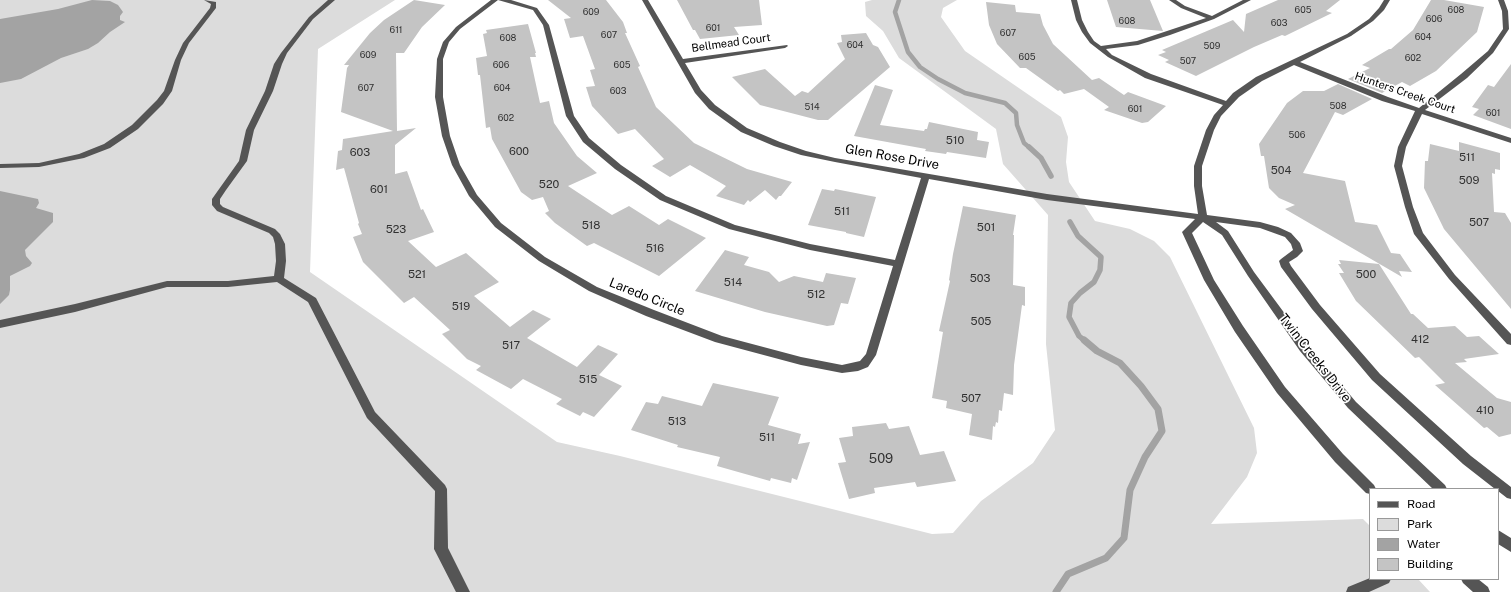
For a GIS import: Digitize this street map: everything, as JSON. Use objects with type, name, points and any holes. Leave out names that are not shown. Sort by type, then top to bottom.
[{"type":"street","points":[[0,166],[39,165],[81,156],[107,146],[135,127],[160,102],[168,91],[178,60],[186,43],[214,8],[214,3],[207,0]]},
{"type":"street","points":[[279,279],[282,261],[280,244],[277,236],[272,231],[220,209],[216,205],[216,199],[243,161],[250,130],[270,91],[278,64],[284,52],[311,18],[332,0]]},
{"type":"street","name":"Laredo Circle","points":[[494,0],[458,28],[446,42],[440,59],[439,98],[446,136],[456,165],[473,196],[498,225],[542,259],[593,288],[650,313],[719,339],[801,361],[850,369],[864,364],[869,360],[926,176]]},
{"type":"street","points":[[501,0],[522,4],[535,9],[546,26],[570,116],[586,140],[618,167],[663,198],[732,227],[810,247],[898,264]]},
{"type":"street","name":"Glen Rose Drive","points":[[645,0],[698,91],[712,107],[727,119],[759,137],[804,153],[835,160],[1047,197],[1260,225],[1275,229],[1288,236],[1295,243],[1298,251],[1284,261],[1286,267],[1348,346],[1376,377],[1412,411],[1467,460],[1511,494]]},
{"type":"street","points":[[1074,0],[1084,32],[1099,48],[1125,65],[1148,76],[1227,104]]},
{"type":"street","points":[[1172,0],[1183,7],[1212,18]]},
{"type":"street","points":[[1099,48],[1138,43],[1168,34],[1212,18],[1248,0]]},
{"type":"street","points":[[1369,489],[1339,458],[1281,390],[1209,280],[1187,232],[1203,217],[1198,186],[1198,166],[1210,130],[1218,115],[1227,104],[1246,86],[1338,42],[1361,28],[1382,9],[1386,0]]},
{"type":"street","points":[[1501,0],[1505,11],[1506,29],[1491,52],[1464,76],[1419,111],[1402,147],[1398,166],[1409,207],[1419,234],[1452,277],[1511,341]]},
{"type":"street","name":"Bellmead Court","points":[[681,61],[785,46]]},
{"type":"street","name":"Hunters Creek Court","points":[[1294,62],[1354,88],[1511,141]]},
{"type":"street","name":"Twin Creeks Drive","points":[[1203,217],[1225,233],[1251,274],[1300,341],[1352,405],[1440,488]]},
{"type":"street","points":[[0,324],[70,309],[167,284],[228,284],[279,279],[312,300],[371,415],[441,489],[441,549],[463,592]]},
{"type":"street","points":[[1499,537],[1511,546]]},
{"type":"street","points":[[1353,592],[1382,580]]},
{"type":"street","points":[[1469,580],[1483,592]]},
{"type":"green space","points":[[0,0],[395,0],[318,49],[310,272],[557,442],[620,456],[932,534],[953,533],[981,501],[1033,463],[1055,430],[1046,344],[1048,215],[1003,164],[996,129],[899,58],[883,31],[866,16],[865,2],[872,0],[957,0],[943,8],[941,17],[965,51],[1061,117],[1068,137],[1066,162],[1069,182],[1095,221],[1130,229],[1154,241],[1170,257],[1254,428],[1257,453],[1247,477],[1211,524],[1363,519],[1369,525],[1369,580],[1419,580],[1430,592],[0,592]]},
{"type":"water","points":[[92,0],[110,1],[118,5],[123,12],[120,16],[120,20],[125,22],[88,49],[61,58],[21,79],[0,83],[0,19],[58,9]]},
{"type":"water","points":[[0,191],[38,199],[39,203],[36,208],[53,213],[53,222],[25,250],[26,256],[32,263],[30,266],[10,276],[9,295],[0,304]]},
{"type":"building","points":[[414,0],[445,5],[422,27],[404,53],[396,53],[397,131],[416,128],[395,145],[395,174],[407,171],[421,210],[423,209],[434,232],[408,241],[436,267],[466,253],[499,282],[474,296],[510,327],[533,310],[551,319],[527,338],[577,367],[598,345],[618,354],[599,375],[622,386],[594,417],[583,412],[580,416],[556,404],[562,399],[523,379],[511,389],[476,370],[481,366],[467,359],[442,334],[450,330],[414,297],[404,303],[363,262],[353,237],[362,234],[358,224],[359,223],[344,168],[336,170],[338,151],[342,150],[343,139],[393,131],[341,112],[347,68],[349,65],[344,65],[370,33],[384,20]]},
{"type":"building","points":[[548,0],[606,0],[623,22],[627,33],[625,33],[640,66],[638,67],[656,107],[694,143],[747,169],[792,182],[781,196],[779,196],[776,200],[765,190],[750,202],[748,200],[744,205],[716,196],[726,186],[690,165],[670,177],[652,166],[664,159],[635,129],[618,134],[592,106],[586,87],[595,86],[590,70],[595,69],[583,36],[570,38],[564,19],[571,18]]},
{"type":"building","points":[[677,0],[759,0],[762,25],[734,27],[739,35],[700,39],[695,30],[693,30]]},
{"type":"building","points":[[1107,0],[1150,0],[1163,31],[1116,27]]},
{"type":"building","points":[[1278,0],[1340,0],[1326,11],[1332,13],[1285,36],[1282,35],[1254,47],[1196,76],[1165,62],[1169,60],[1158,55],[1166,52],[1162,50],[1233,20],[1244,32],[1246,14]]},
{"type":"building","points":[[1431,0],[1444,0],[1484,7],[1477,32],[1436,71],[1410,86],[1402,82],[1382,93],[1348,79],[1370,68],[1362,65],[1391,49],[1413,30]]},
{"type":"building","points":[[986,2],[1015,5],[1016,12],[1040,14],[1043,25],[1053,44],[1092,80],[1099,78],[1124,95],[1128,92],[1166,106],[1148,122],[1142,123],[1104,110],[1109,107],[1084,89],[1064,94],[1060,90],[1058,91],[1026,68],[1020,68],[997,44],[989,25]]},
{"type":"building","points":[[528,24],[536,53],[536,57],[530,57],[540,103],[549,101],[554,123],[577,156],[597,173],[568,186],[612,215],[629,206],[659,225],[668,219],[706,238],[659,276],[594,243],[587,246],[555,223],[545,213],[549,211],[543,197],[532,200],[521,192],[492,139],[490,127],[486,128],[480,75],[478,75],[476,58],[487,56],[483,34],[487,33],[486,30]]},
{"type":"building","points":[[866,33],[873,45],[878,47],[890,67],[828,120],[818,120],[760,105],[732,77],[765,69],[795,96],[802,91],[808,93],[845,59],[837,43],[842,42],[841,35]]},
{"type":"building","points":[[1511,64],[1511,129],[1473,115],[1479,109],[1472,107],[1488,85],[1494,87]]},
{"type":"building","points":[[1338,84],[1372,99],[1343,115],[1335,112],[1303,173],[1345,181],[1355,222],[1377,225],[1391,253],[1400,254],[1412,272],[1399,271],[1402,277],[1285,209],[1295,205],[1279,198],[1269,188],[1264,156],[1261,156],[1259,144],[1287,103],[1303,91],[1324,91]]},
{"type":"building","points":[[875,85],[893,90],[880,125],[924,131],[927,129],[929,122],[978,132],[977,140],[989,142],[986,158],[947,152],[946,154],[925,151],[926,149],[854,136]]},
{"type":"building","points":[[1459,142],[1500,153],[1500,170],[1495,169],[1495,174],[1492,173],[1494,212],[1505,213],[1511,223],[1511,309],[1444,229],[1424,188],[1425,161],[1428,161],[1430,144],[1459,151]]},
{"type":"building","points":[[822,189],[834,191],[835,189],[876,197],[864,237],[808,225]]},
{"type":"building","points":[[963,206],[1016,215],[1013,235],[1013,285],[1025,287],[1025,306],[1022,305],[1014,365],[1013,395],[1004,393],[1002,411],[999,410],[998,423],[996,422],[995,427],[993,426],[992,440],[969,435],[972,414],[946,408],[947,401],[932,398],[943,332],[939,331],[950,281],[953,254]]},
{"type":"building","points":[[725,250],[749,257],[744,265],[769,272],[779,282],[794,276],[823,282],[826,273],[856,278],[848,304],[841,303],[834,325],[827,326],[765,312],[695,291]]},
{"type":"building","points":[[1339,260],[1379,264],[1411,314],[1413,314],[1428,328],[1455,326],[1467,337],[1479,336],[1499,354],[1464,359],[1467,362],[1455,363],[1497,398],[1511,402],[1511,434],[1499,437],[1487,427],[1484,428],[1435,385],[1445,383],[1419,357],[1415,358],[1356,301],[1339,273],[1344,273],[1338,264],[1341,264]]},
{"type":"building","points":[[713,383],[779,397],[768,425],[801,434],[798,444],[810,442],[797,480],[792,478],[791,483],[771,478],[770,481],[717,466],[720,457],[677,447],[678,445],[631,430],[646,402],[658,404],[662,396],[702,406]]},
{"type":"building","points":[[886,423],[889,429],[909,426],[920,455],[944,451],[956,481],[917,487],[915,482],[874,488],[875,493],[849,499],[838,463],[846,462],[839,438],[853,436],[852,427]]},
{"type":"waterway","points":[[899,0],[895,12],[908,52],[920,67],[938,79],[965,93],[1005,103],[1016,113],[1017,125],[1024,143],[1030,148]]},
{"type":"waterway","points":[[1029,147],[1041,158],[1051,176]]},
{"type":"waterway","points":[[1070,222],[1078,236],[1101,257],[1100,270],[1094,282],[1080,293],[1071,303],[1069,317],[1079,336],[1085,341]]},
{"type":"waterway","points":[[1056,592],[1068,574],[1106,558],[1124,538],[1130,490],[1145,457],[1162,431],[1158,409],[1141,386],[1120,363],[1097,351],[1084,340]]}]
